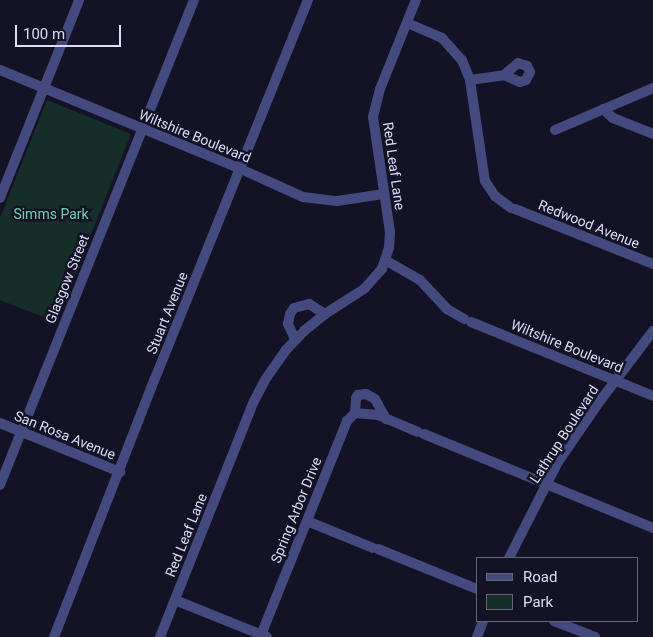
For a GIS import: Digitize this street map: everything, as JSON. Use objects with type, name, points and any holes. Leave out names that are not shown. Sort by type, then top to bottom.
[{"type":"street","points":[[0,198],[79,0]]},
{"type":"street","name":"Glasgow Street","points":[[0,485],[194,0]]},
{"type":"street","name":"Stuart Avenue","points":[[54,637],[156,376],[241,170],[308,0]]},
{"type":"street","name":"Red Leaf Lane","points":[[160,637],[258,393],[276,362],[295,339],[325,314],[364,289],[378,275],[385,260],[390,232],[373,117],[380,89],[416,0]]},
{"type":"street","name":"Redwood Avenue","points":[[407,23],[432,32],[448,42],[462,60],[470,80],[481,167],[485,181],[495,196],[513,208],[653,264]]},
{"type":"street","name":"Wiltshire Boulevard","points":[[0,70],[142,128],[290,192],[313,199],[337,201],[384,194]]},
{"type":"street","points":[[470,80],[504,75]]},
{"type":"street","points":[[555,130],[653,88]]},
{"type":"street","points":[[603,110],[613,118],[653,134]]},
{"type":"street","name":"Wiltshire Boulevard","points":[[385,260],[420,280],[447,309],[467,321],[653,396]]},
{"type":"street","points":[[295,339],[288,324],[289,317],[294,308],[309,304],[325,314]]},
{"type":"street","name":"Lathrup Boulevard","points":[[510,557],[546,485],[578,432],[615,380],[653,332]]},
{"type":"street","name":"Spring Arbor Drive","points":[[264,636],[347,421],[355,413],[356,398],[362,394],[370,396],[379,405],[386,419]]},
{"type":"street","points":[[355,413],[369,413],[386,419],[653,528]]},
{"type":"street","name":"San Rosa Avenue","points":[[0,423],[120,472]]},
{"type":"street","points":[[307,521],[476,589]]},
{"type":"street","points":[[175,600],[264,636]]},
{"type":"street","points":[[477,637],[483,622]]},
{"type":"street","points":[[557,622],[595,637]]},
{"type":"green space","name":"Simms Park","points":[[47,100],[131,134],[56,322],[0,300],[0,218]]}]
